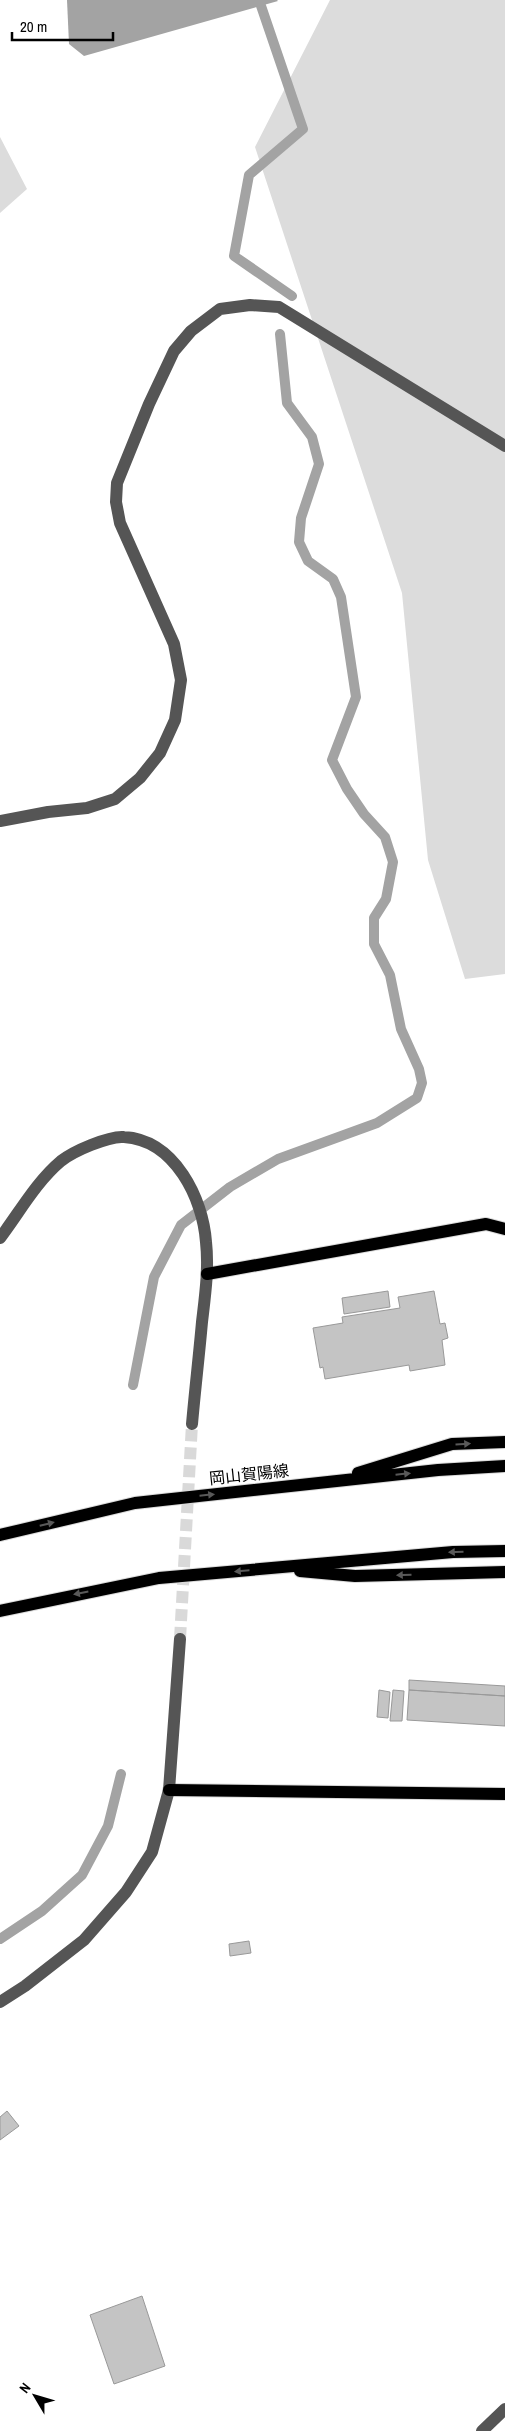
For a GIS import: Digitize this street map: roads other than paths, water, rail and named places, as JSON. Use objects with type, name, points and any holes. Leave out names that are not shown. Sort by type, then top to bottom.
[{"type":"main road","points":[[207,1274],[486,1224],[505,1229]]},
{"type":"main road","points":[[332,1482],[452,1444],[505,1442]]},
{"type":"main road","name":"岡山賀陽線","points":[[0,1535],[135,1503],[438,1470],[505,1466]]},
{"type":"main road","points":[[0,1611],[159,1578],[453,1552],[505,1551]]},
{"type":"main road","points":[[266,1568],[355,1576],[505,1572]]},
{"type":"main road","points":[[169,1790],[505,1794]]},
{"type":"street","points":[[0,821],[48,812],[87,808],[115,798],[140,778],[160,752],[175,720],[181,680],[174,644],[120,523],[116,502],[117,483],[149,404],[174,351],[191,331],[220,310],[250,305],[279,307],[505,446]]},
{"type":"street","points":[[0,1238],[45,1177],[62,1160],[83,1148],[104,1140],[124,1137],[141,1141],[159,1150],[174,1161],[194,1194],[203,1220],[206,1242],[207,1274],[192,1424]]},
{"type":"street","points":[[0,2002],[25,1986],[84,1940],[126,1892],[152,1852],[169,1790],[180,1638]]},
{"type":"street","points":[[482,2431],[505,2409]]},
{"type":"waterway","points":[[259,0],[303,129],[249,175],[234,256],[292,296]]},
{"type":"waterway","points":[[133,1385],[154,1277],[181,1225],[230,1187],[278,1159],[377,1123],[417,1098],[422,1083],[419,1069],[401,1029],[390,975],[374,944],[374,918],[386,899],[393,862],[385,837],[364,814],[347,789],[332,760],[356,697],[341,597],[333,579],[308,561],[299,542],[301,518],[319,464],[312,437],[287,403],[280,334]]},
{"type":"waterway","points":[[0,1939],[42,1911],[82,1875],[108,1826],[121,1774]]},
{"type":"tunnel","points":[[180,1639],[192,1424]]}]
